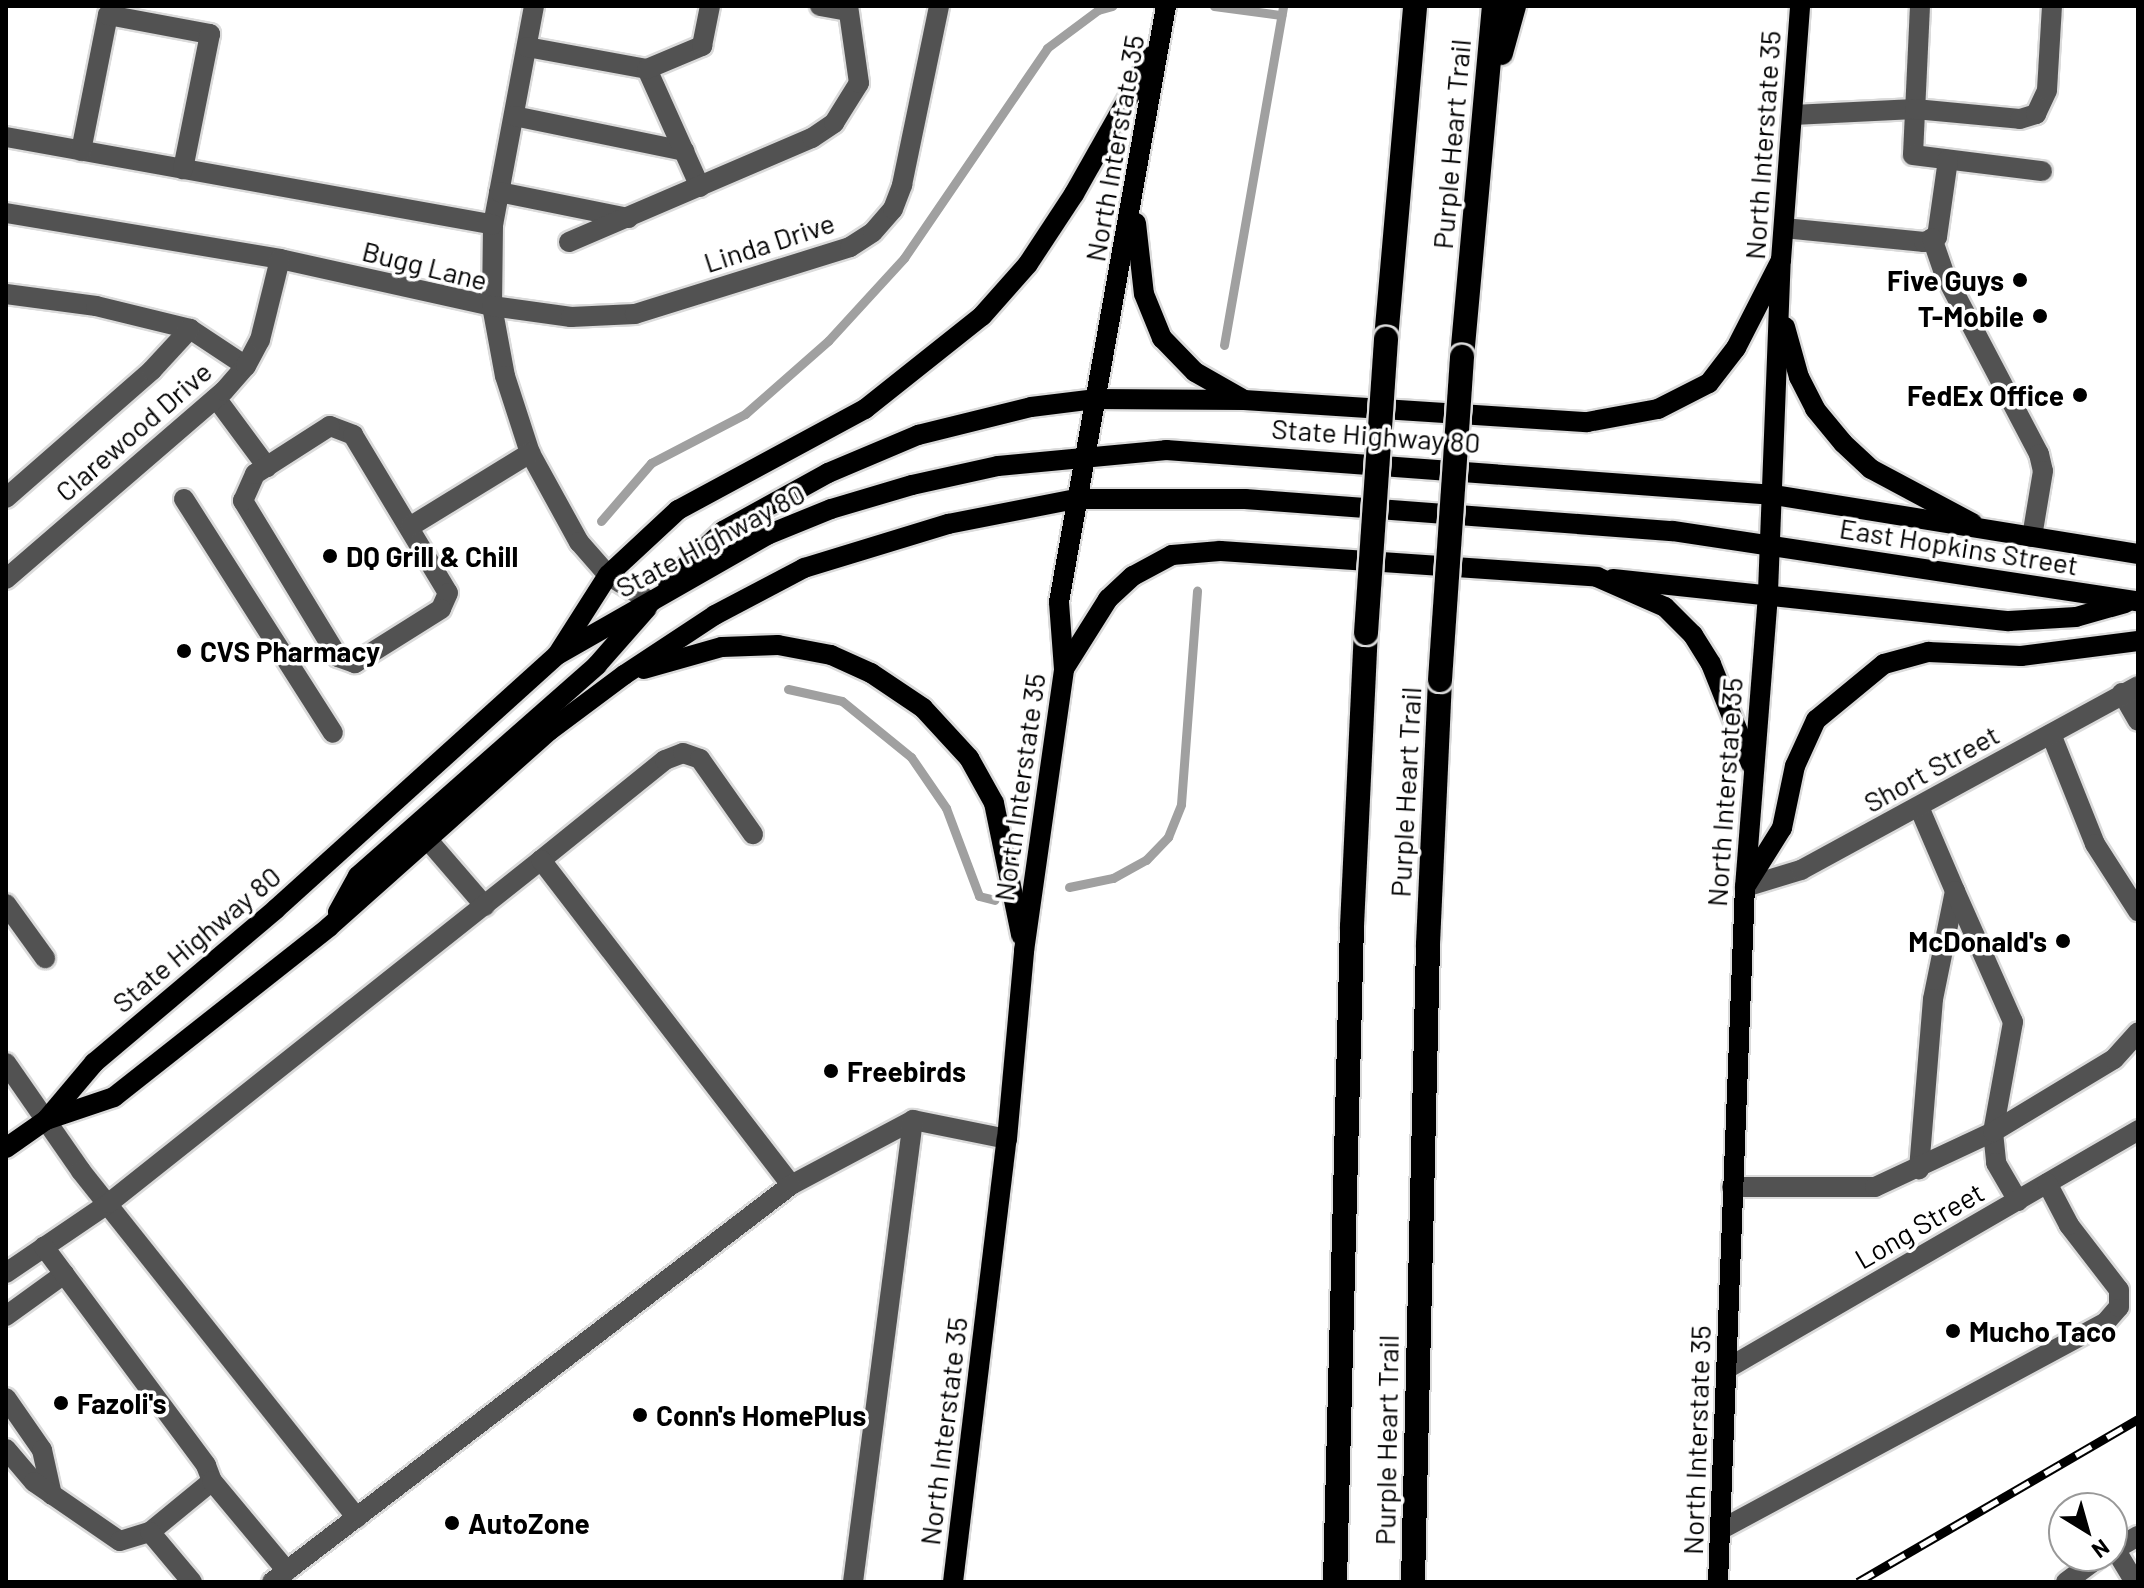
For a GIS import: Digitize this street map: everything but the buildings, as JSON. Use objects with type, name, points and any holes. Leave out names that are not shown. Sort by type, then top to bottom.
[{"type":"highway","name":"Purple Heart Trail","points":[[1335,1582],[1352,942],[1366,633],[1386,339],[1415,6]]},
{"type":"highway","name":"Purple Heart Trail","points":[[1413,1582],[1428,944],[1440,680],[1462,357],[1494,6]]},
{"type":"highway","points":[[1482,121],[1514,6]]},
{"type":"main road","name":"North Interstate 35","points":[[953,1582],[1007,1139],[1024,951],[1064,669],[1059,602],[1076,499],[1088,456],[1095,399],[1166,6]]},
{"type":"main road","name":"North Interstate 35","points":[[1718,1582],[1745,887],[1771,546],[1781,260],[1800,6]]},
{"type":"main road","points":[[557,655],[608,575],[678,510],[865,409],[982,316],[1028,264],[1074,194],[1160,43]]},
{"type":"main road","points":[[1133,199],[1144,294],[1162,338],[1195,372],[1244,400]]},
{"type":"main road","points":[[329,927],[358,876],[597,665],[651,602],[723,531],[828,473],[918,435],[982,417],[1095,399],[1244,400],[1587,422],[1658,409],[1709,383],[1736,348],[1781,260]]},
{"type":"main road","points":[[1779,307],[1799,377],[1815,409],[1843,443],[1871,469],[1986,530]]},
{"type":"main road","name":"State Highway 80","points":[[6,1148],[46,1120],[94,1063],[276,909],[557,655],[767,535],[831,509],[998,466],[1166,450],[1774,495]]},
{"type":"main road","name":"East Hopkins Street","points":[[1774,495],[2138,554]]},
{"type":"main road","name":"State Highway 80","points":[[46,1120],[114,1097],[329,927],[549,731],[624,675],[715,615],[804,568],[948,524],[1076,499],[1245,499],[1673,531],[1771,546]]},
{"type":"main road","name":"East Hopkins Street","points":[[1771,546],[2136,601]]},
{"type":"main road","points":[[1064,669],[1108,599],[1133,576],[1172,555],[1220,551],[1597,577],[1768,592],[2020,621],[2076,617],[2136,601]]},
{"type":"main road","points":[[1597,577],[1665,607],[1693,635],[1711,664],[1753,767]]},
{"type":"main road","points":[[1745,887],[1782,828],[1795,766],[1816,720],[1884,664],[1928,652],[2021,656],[2138,641]]},
{"type":"main road","points":[[624,675],[722,647],[778,645],[831,655],[871,673],[923,708],[969,758],[994,803],[1024,951]]},
{"type":"street","points":[[492,306],[493,225],[534,6]]},
{"type":"street","points":[[527,47],[647,69],[702,46],[710,6]]},
{"type":"street","points":[[569,242],[812,138],[834,123],[859,83],[848,8],[820,6]]},
{"type":"street","name":"Linda Drive","points":[[492,306],[571,317],[635,314],[850,247],[873,232],[893,209],[902,185],[939,6]]},
{"type":"street","points":[[1920,6],[1913,155],[2042,171]]},
{"type":"street","points":[[1793,115],[1915,109],[2020,119],[2036,114],[2047,90],[2052,6]]},
{"type":"street","points":[[81,151],[108,15],[210,34],[183,169]]},
{"type":"street","points":[[647,69],[700,187]]},
{"type":"street","points":[[514,116],[684,151]]},
{"type":"street","points":[[6,137],[493,225]]},
{"type":"street","points":[[1784,228],[1937,237],[1948,160]]},
{"type":"street","points":[[499,192],[628,218]]},
{"type":"street","name":"Bugg Lane","points":[[6,213],[280,259],[492,306],[505,376],[530,453],[579,542],[608,575],[651,602]]},
{"type":"street","points":[[1932,238],[1945,275],[2039,454],[2043,471],[2032,537]]},
{"type":"street","name":"Clarewood Drive","points":[[6,579],[216,398],[246,366],[260,340],[280,259]]},
{"type":"street","points":[[6,294],[96,306],[190,329],[246,366]]},
{"type":"street","points":[[6,498],[152,370],[190,329]]},
{"type":"street","points":[[216,398],[267,467]]},
{"type":"street","points":[[330,426],[347,429],[447,584],[447,603],[355,663],[338,657],[246,513],[248,482],[267,467],[330,426]]},
{"type":"street","points":[[411,526],[530,453]]},
{"type":"street","points":[[184,499],[333,733]]},
{"type":"street","points":[[2130,690],[2138,721]]},
{"type":"street","name":"Short Street","points":[[1745,887],[1801,870],[2130,690]]},
{"type":"street","points":[[2051,734],[2095,844],[2138,911]]},
{"type":"street","points":[[6,1273],[109,1203],[665,760],[683,753],[700,759],[753,834]]},
{"type":"street","points":[[1919,807],[2013,1022],[1993,1132],[1996,1163],[2018,1201]]},
{"type":"street","points":[[428,840],[485,906]]},
{"type":"street","points":[[541,860],[791,1185]]},
{"type":"street","points":[[1919,1169],[1933,999],[1955,891]]},
{"type":"street","points":[[6,904],[45,958]]},
{"type":"street","points":[[1732,1187],[1875,1187],[1993,1132],[2114,1059],[2138,1032]]},
{"type":"street","points":[[6,1063],[109,1203],[357,1518]]},
{"type":"street","points":[[853,1582],[913,1120]]},
{"type":"street","points":[[44,1247],[206,1465],[212,1481],[279,1576],[791,1185],[913,1120],[1007,1139]]},
{"type":"street","name":"Long Street","points":[[1728,1368],[2138,1130]]},
{"type":"street","points":[[1720,1530],[2105,1323],[2119,1307],[2119,1290],[2069,1225],[2047,1183]]},
{"type":"street","points":[[6,1316],[64,1274]]},
{"type":"street","points":[[6,1398],[42,1450],[52,1495]]},
{"type":"street","points":[[6,1449],[52,1495],[110,1539],[132,1541],[150,1532],[212,1481]]},
{"type":"street","points":[[150,1532],[192,1582]]},
{"type":"waterway","points":[[601,521],[651,463],[745,414],[828,341],[904,258],[1047,48],[1098,10],[1112,6]]},
{"type":"waterway","points":[[1214,6],[1281,15]]},
{"type":"waterway","points":[[1224,345],[1283,6]]},
{"type":"waterway","points":[[1069,887],[1113,878],[1146,860],[1168,837],[1181,804],[1197,591]]},
{"type":"waterway","points":[[788,689],[842,701],[911,757],[946,808],[979,896],[995,900]]},
{"type":"railway","points":[[1858,1582],[2138,1419]]},
{"type":"place","name":"Five Guys","points":[[2020,280]]},
{"type":"place","name":"T-Mobile","points":[[2040,316]]},
{"type":"place","name":"FedEx Office","points":[[2080,395]]},
{"type":"place","name":"DQ Grill & Chill","points":[[330,556]]},
{"type":"place","name":"CVS Pharmacy","points":[[184,651]]},
{"type":"place","name":"McDonald's","points":[[2063,941]]},
{"type":"place","name":"Freebirds","points":[[831,1071]]},
{"type":"place","name":"Mucho Taco","points":[[1953,1331]]},
{"type":"place","name":"Fazoli's","points":[[61,1403]]},
{"type":"place","name":"Conn's HomePlus","points":[[640,1415]]},
{"type":"place","name":"AutoZone","points":[[452,1523]]}]
